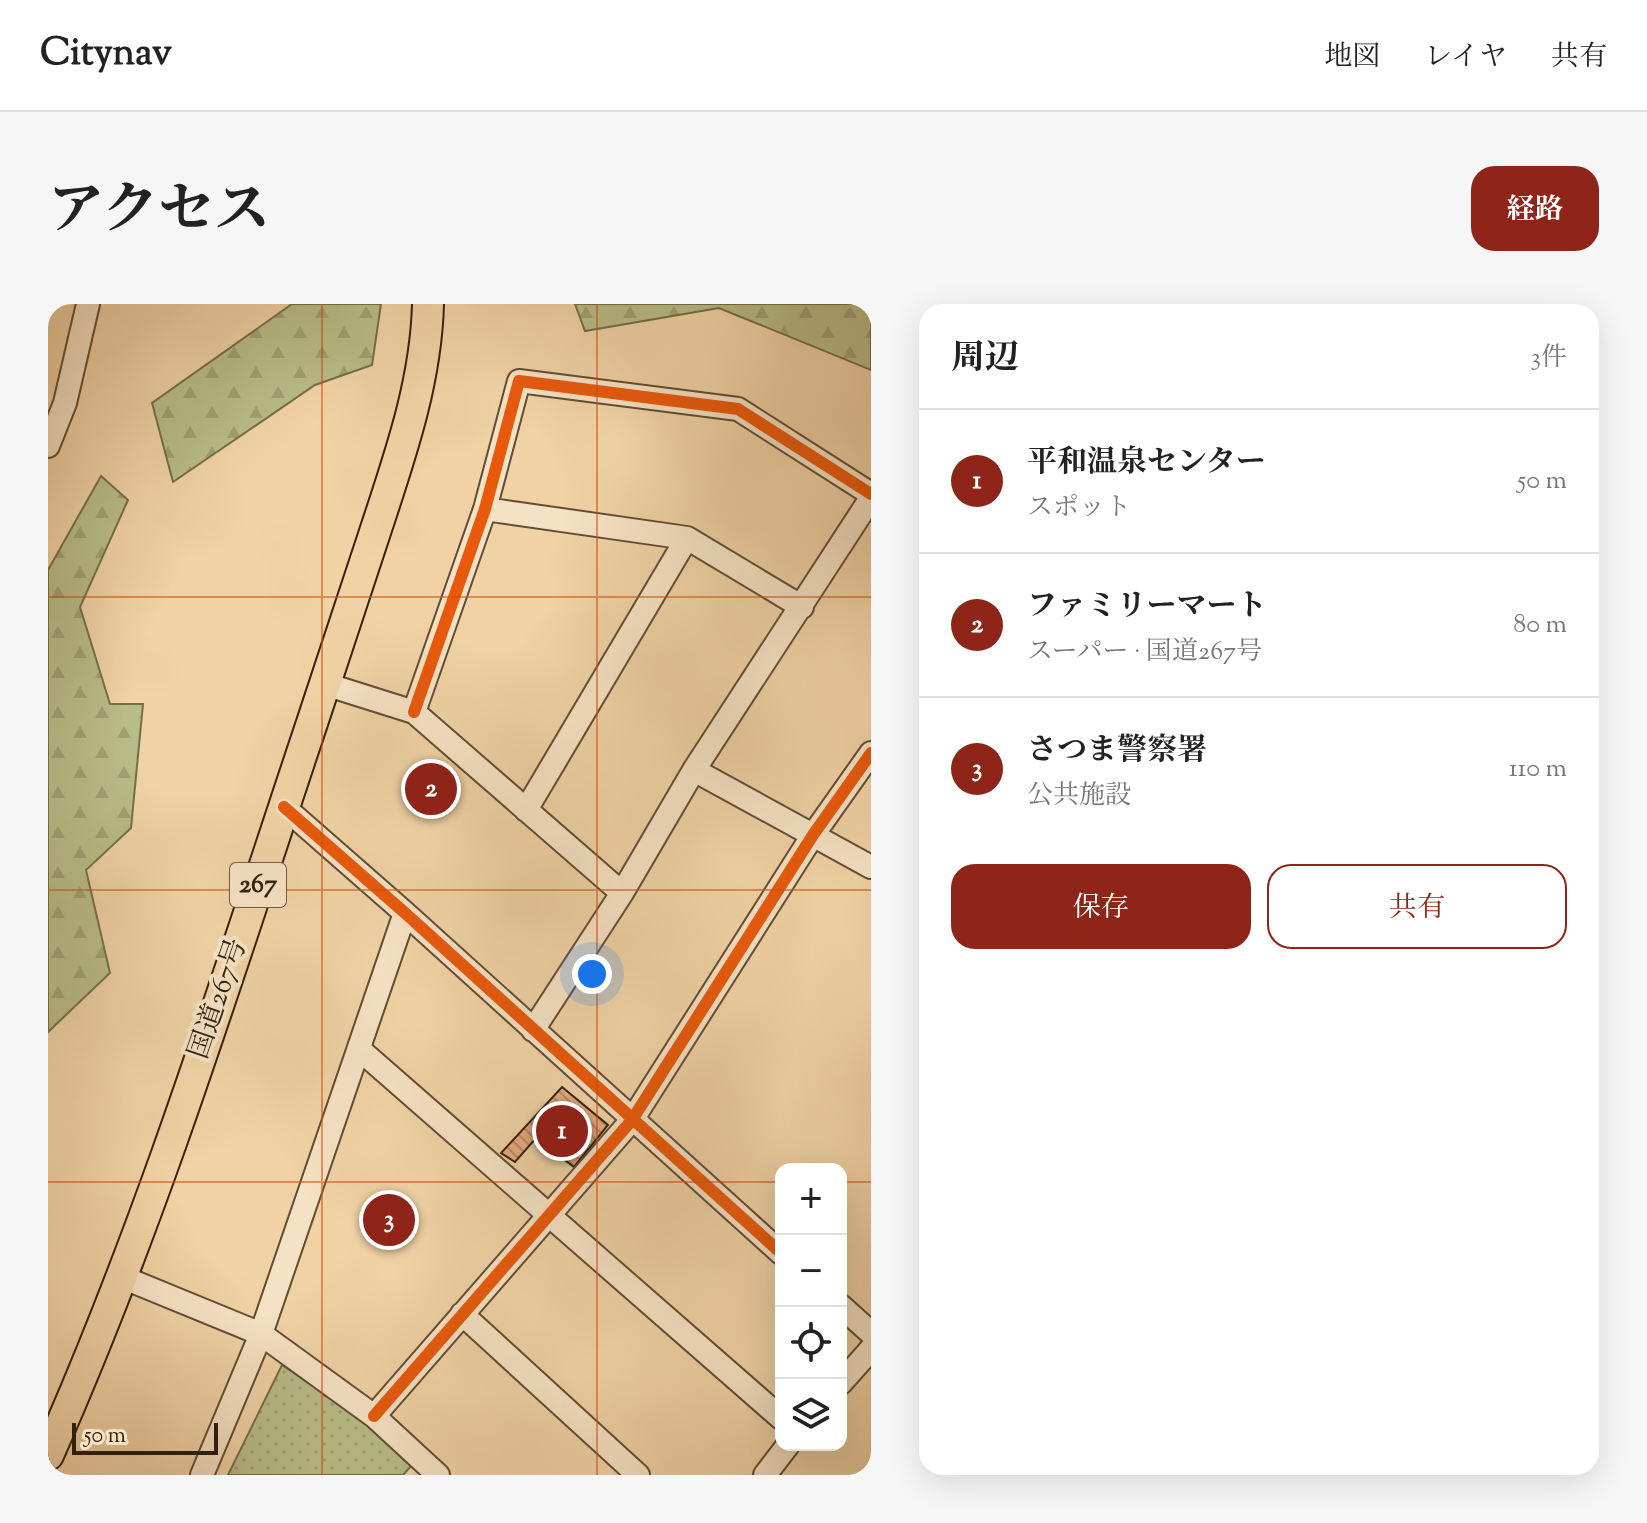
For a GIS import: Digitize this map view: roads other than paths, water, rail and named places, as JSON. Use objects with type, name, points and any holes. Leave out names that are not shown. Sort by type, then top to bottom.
[{"type":"highway","name":"国道267号","points":[[48,1455],[122,1277],[172,1141],[325,684],[408,430],[420,373],[428,304]]},
{"type":"street","points":[[48,446],[65,403],[88,304]]},
{"type":"street","points":[[414,712],[485,509],[519,381],[738,409],[871,496],[694,770],[622,893],[533,1030]]},
{"type":"street","points":[[485,509],[687,538],[802,607]]},
{"type":"street","points":[[526,810],[687,538]]},
{"type":"street","points":[[325,684],[414,712],[622,893]]},
{"type":"street","points":[[374,1416],[632,1120],[813,835],[871,753]]},
{"type":"street","points":[[694,770],[871,867]]},
{"type":"street","points":[[284,807],[775,1248]]},
{"type":"street","points":[[202,1475],[261,1334],[405,913]]},
{"type":"street","points":[[359,1049],[775,1413]]},
{"type":"street","points":[[122,1277],[261,1334],[374,1416],[426,1471]]},
{"type":"street","points":[[842,1307],[871,1333]]},
{"type":"street","points":[[462,1314],[638,1475]]},
{"type":"street","points":[[845,1379],[871,1349]]},
{"type":"street","points":[[765,1475],[783,1451]]},
{"type":"place","name":"ファミリーマート","points":[[431,789]]},
{"type":"place","name":"平和温泉センター","points":[[562,1131]]},
{"type":"place","name":"さつま警察署","points":[[389,1220]]}]
